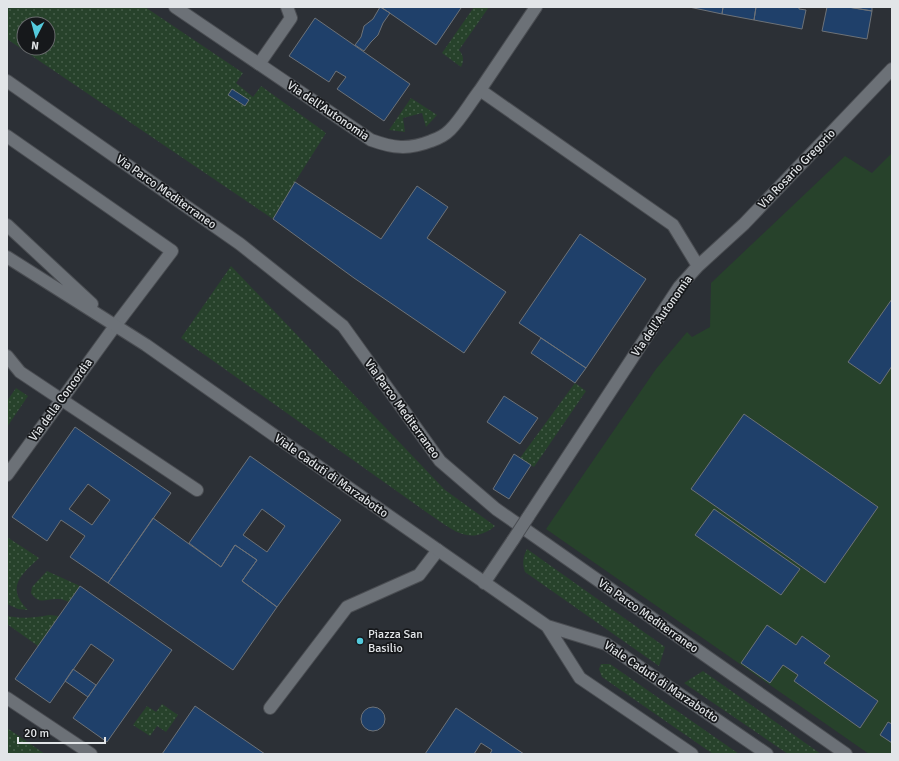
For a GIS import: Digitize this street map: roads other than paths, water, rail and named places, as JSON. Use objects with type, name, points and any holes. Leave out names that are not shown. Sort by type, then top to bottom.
[{"type":"street","name":"Via dell'Autonomia","points":[[174,7],[371,140],[387,146],[403,148],[425,144],[436,140],[449,131],[480,90],[536,7]]},
{"type":"street","points":[[259,64],[291,18],[287,7]]},
{"type":"street","name":"Via Rosario Gregorio","points":[[698,266],[744,224],[892,69]]},
{"type":"street","name":"Via Parco Mediterraneo","points":[[7,81],[240,244],[343,326],[440,461],[496,509],[846,754]]},
{"type":"street","name":"Via dell'Autonomia","points":[[480,90],[674,225],[698,266],[679,287],[484,583]]},
{"type":"street","name":"Via della Concordia","points":[[7,136],[172,251],[115,326],[7,475]]},
{"type":"street","name":"Viale Caduti di Marzabotto","points":[[7,225],[115,326]]},
{"type":"street","name":"Viale Caduti di Marzabotto","points":[[7,257],[146,345],[352,491],[547,626],[606,644],[767,754]]},
{"type":"street","points":[[7,356],[20,372],[197,490]]},
{"type":"street","points":[[270,708],[347,607],[419,576],[438,550]]},
{"type":"street","name":"Viale Caduti di Marzabotto","points":[[547,626],[580,678],[692,754]]},
{"type":"street","points":[[7,698],[91,754]]},
{"type":"place","name":"Piazza San Basilio","points":[[360,641]]}]
